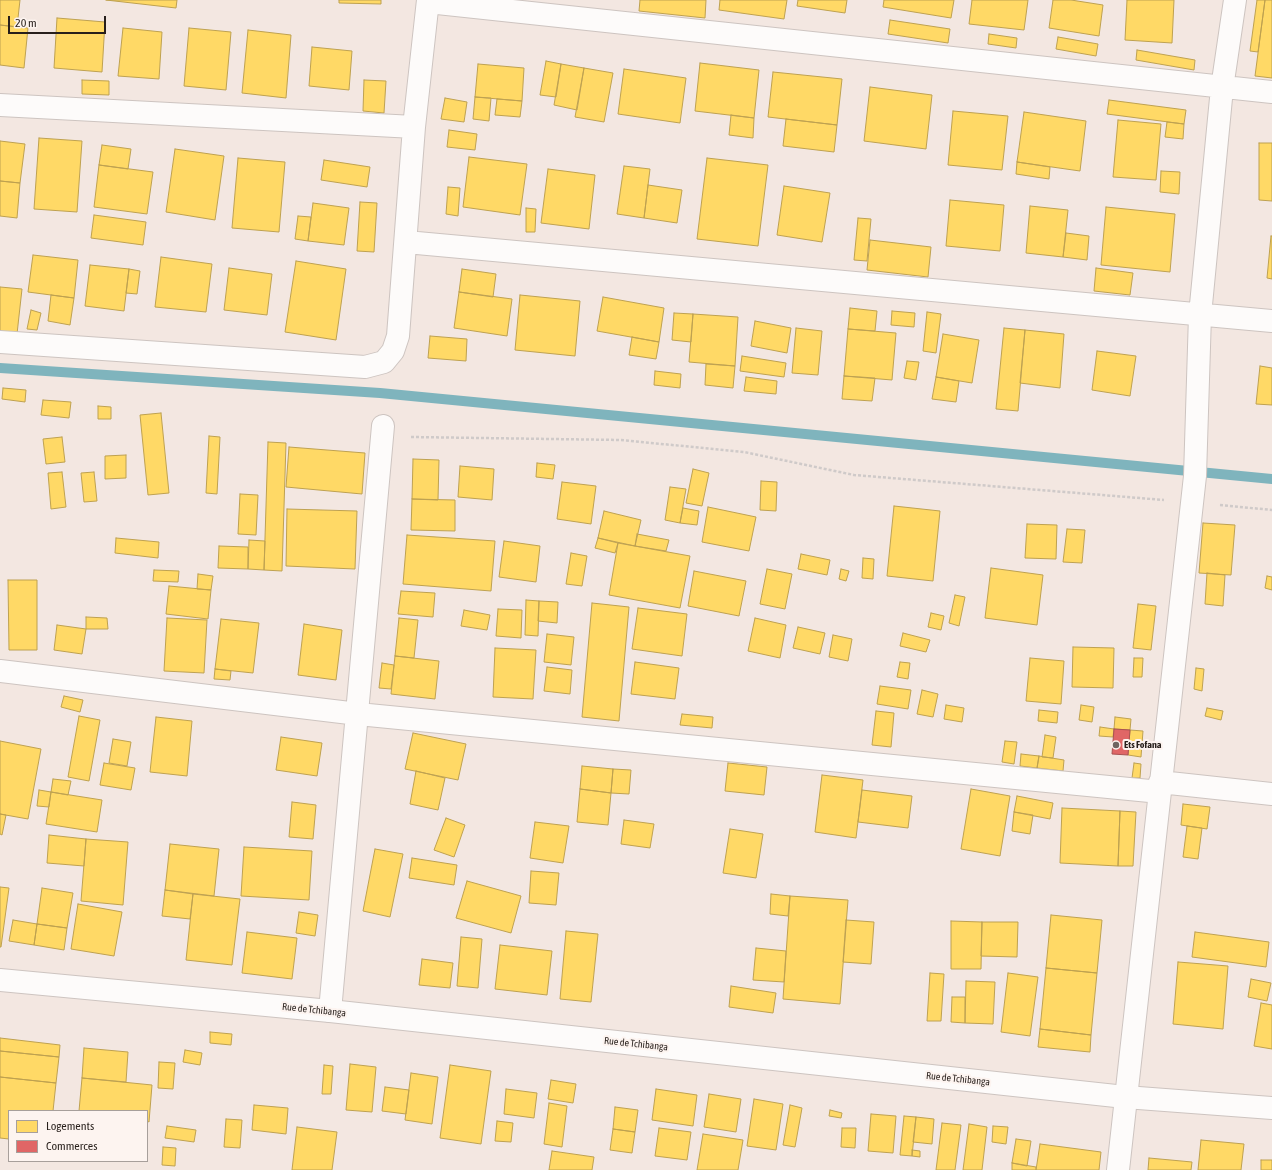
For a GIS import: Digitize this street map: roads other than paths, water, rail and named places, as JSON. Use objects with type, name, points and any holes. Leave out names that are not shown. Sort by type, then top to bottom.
[{"type":"street","points":[[1118,1170],[1195,476],[1200,315],[1222,88],[1235,0]]},
{"type":"street","points":[[0,342],[365,367],[384,362],[393,351],[398,336],[414,127],[428,1],[1222,88],[1272,92]]},
{"type":"street","points":[[0,104],[414,127]]},
{"type":"street","points":[[406,242],[1272,321]]},
{"type":"street","points":[[330,1011],[358,714],[382,432]]},
{"type":"street","points":[[0,671],[358,714],[1160,787],[1272,794]]},
{"type":"street","name":"Rue de Tchibanga","points":[[0,980],[330,1011],[1125,1097],[1272,1108]]},
{"type":"waterway","points":[[0,368],[380,393],[1272,479]]},
{"type":"place","name":"Ets Fofana","points":[[1116,745]]}]
